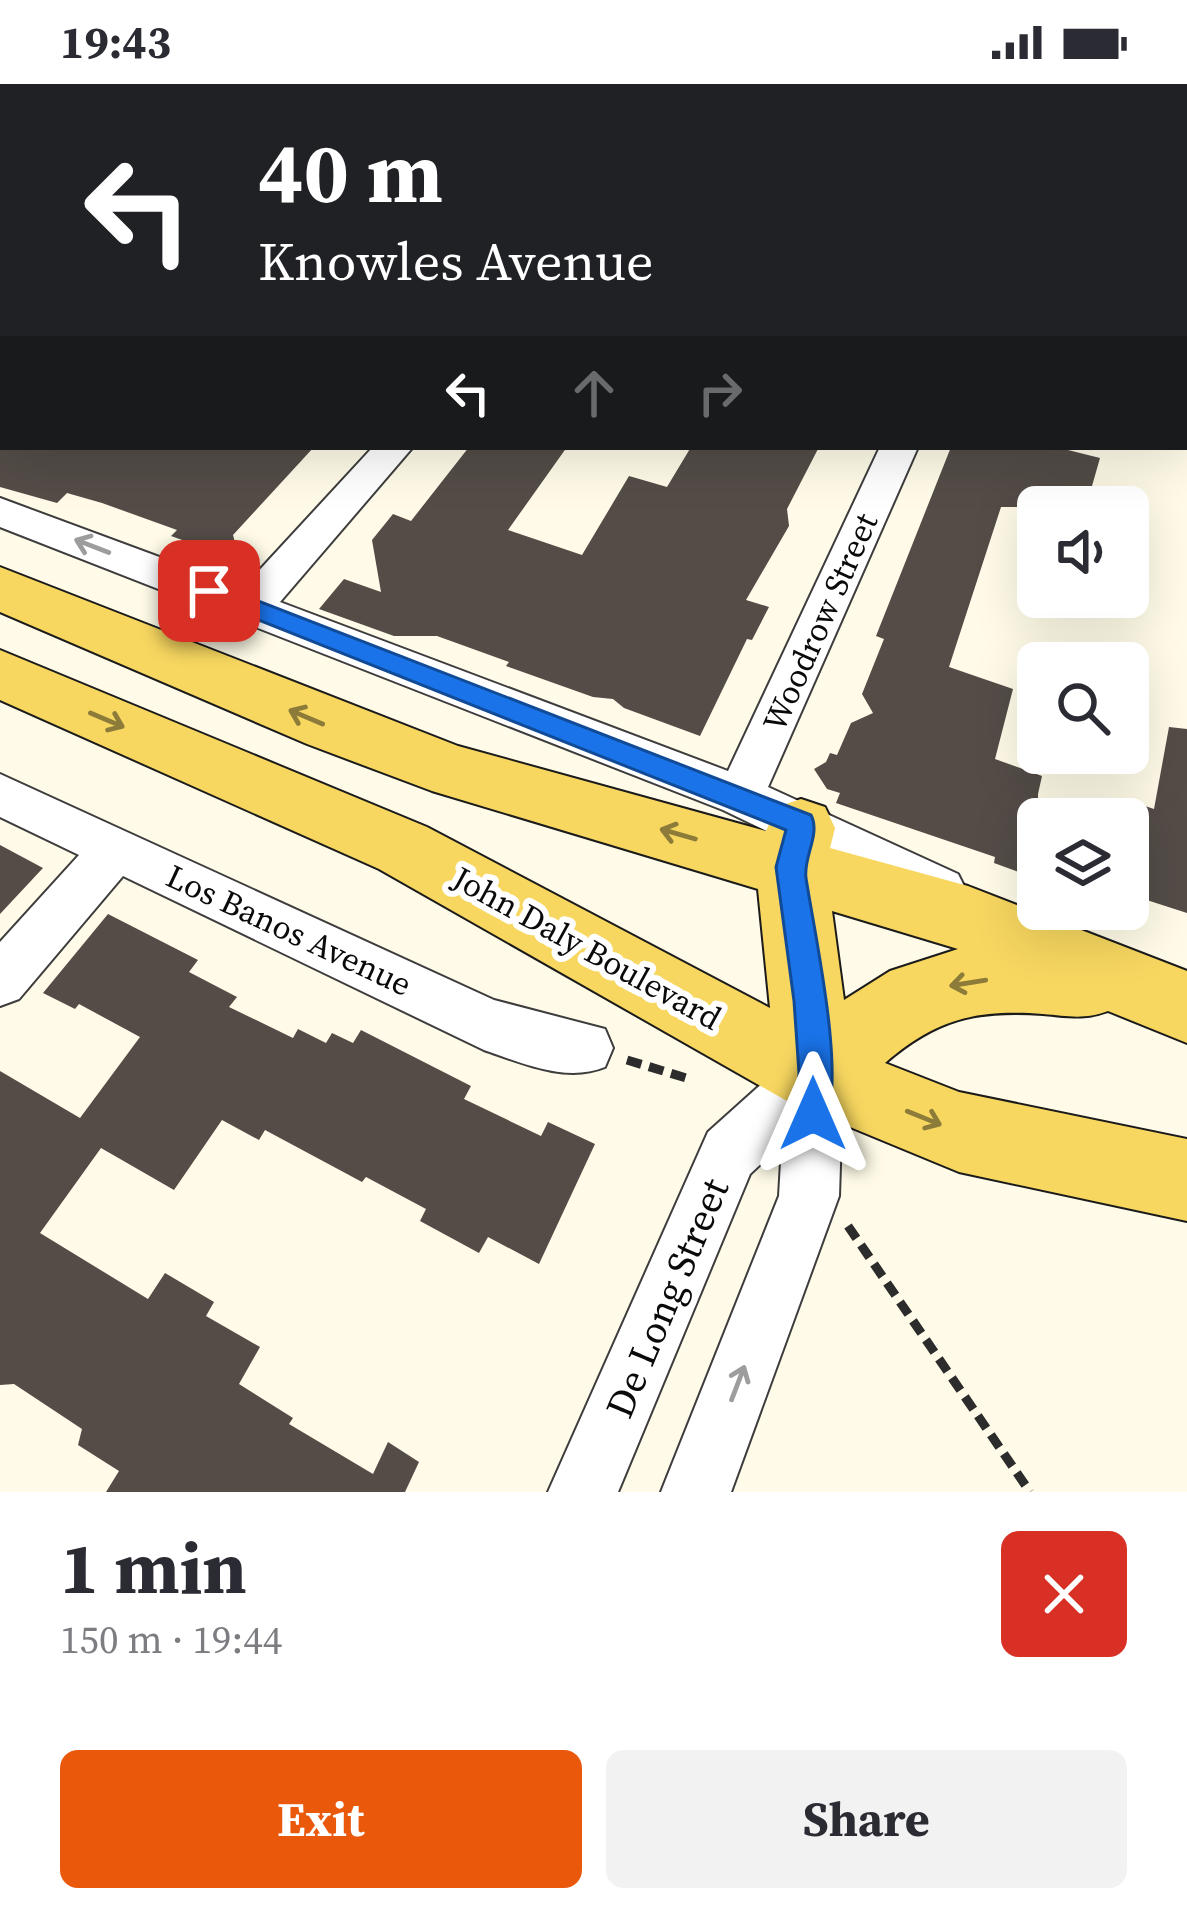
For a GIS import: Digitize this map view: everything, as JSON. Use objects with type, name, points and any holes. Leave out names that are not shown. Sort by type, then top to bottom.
[{"type":"main road","points":[[0,588],[328,726],[455,772],[777,829],[968,919],[1177,1003]]},
{"type":"main road","name":"John Daly Boulevard","points":[[0,674],[403,848],[815,1073],[959,1132],[1187,1180]]},
{"type":"main road","points":[[777,829],[815,1073],[897,1007],[960,981],[1050,978],[1177,1003]]},
{"type":"street","points":[[251,607],[391,450]]},
{"type":"street","name":"Woodrow Street","points":[[777,829],[898,450]]},
{"type":"street","points":[[0,512],[251,607],[777,829]]},
{"type":"street","name":"Los Banos Avenue","points":[[0,794],[484,1023],[533,1040],[585,1048]]},
{"type":"street","points":[[0,981],[116,848]]},
{"type":"street","points":[[696,1492],[809,1196],[815,1073]]},
{"type":"street","name":"De Long Street","points":[[584,1492],[729,1153],[815,1073]]},
{"type":"path","points":[[585,1048],[693,1080]]},
{"type":"path","points":[[846,1223],[1030,1492]]},
{"type":"building","points":[[0,450],[311,450],[233,535],[243,573],[177,549],[185,541],[171,536],[177,530],[102,503],[67,493],[57,503],[0,487]]},
{"type":"building","points":[[467,450],[565,450],[508,530],[582,555],[629,476],[667,487],[689,450],[817,450],[787,509],[789,526],[746,600],[769,607],[752,640],[747,639],[700,736],[624,708],[613,699],[593,697],[506,666],[509,662],[437,636],[394,636],[319,609],[344,579],[381,592],[372,540],[393,514],[411,521]]},
{"type":"building","points":[[950,450],[1068,450],[1100,458],[1092,486],[1017,486],[1017,507],[1001,507],[949,667],[1013,689],[995,759],[1017,767],[1017,774],[1042,776],[1038,798],[1017,798],[1017,871],[994,863],[995,857],[836,803],[840,793],[827,789],[814,769],[830,753],[837,755],[851,723],[873,713],[862,694],[884,639],[876,636]]},
{"type":"building","points":[[1169,727],[1187,729],[1187,913],[1149,901],[1149,807],[1154,809]]},
{"type":"building","points":[[0,845],[43,868],[0,914]]},
{"type":"building","points":[[108,914],[198,960],[189,972],[237,997],[229,1007],[293,1038],[298,1029],[326,1043],[332,1033],[353,1043],[361,1030],[471,1086],[464,1099],[541,1136],[548,1122],[595,1144],[539,1264],[488,1237],[479,1253],[420,1221],[426,1209],[366,1177],[362,1182],[265,1130],[259,1140],[222,1120],[174,1190],[101,1148],[40,1233],[148,1299],[165,1273],[214,1302],[206,1316],[260,1347],[239,1384],[293,1418],[289,1424],[373,1474],[388,1442],[419,1462],[405,1492],[106,1492],[119,1471],[78,1445],[82,1429],[14,1384],[0,1385],[0,1071],[80,1118],[140,1037],[79,1004],[75,1009],[43,993]]},
{"type":"route","points":[[209,591],[802,824],[790,867],[809,1001],[813,1114]]}]
